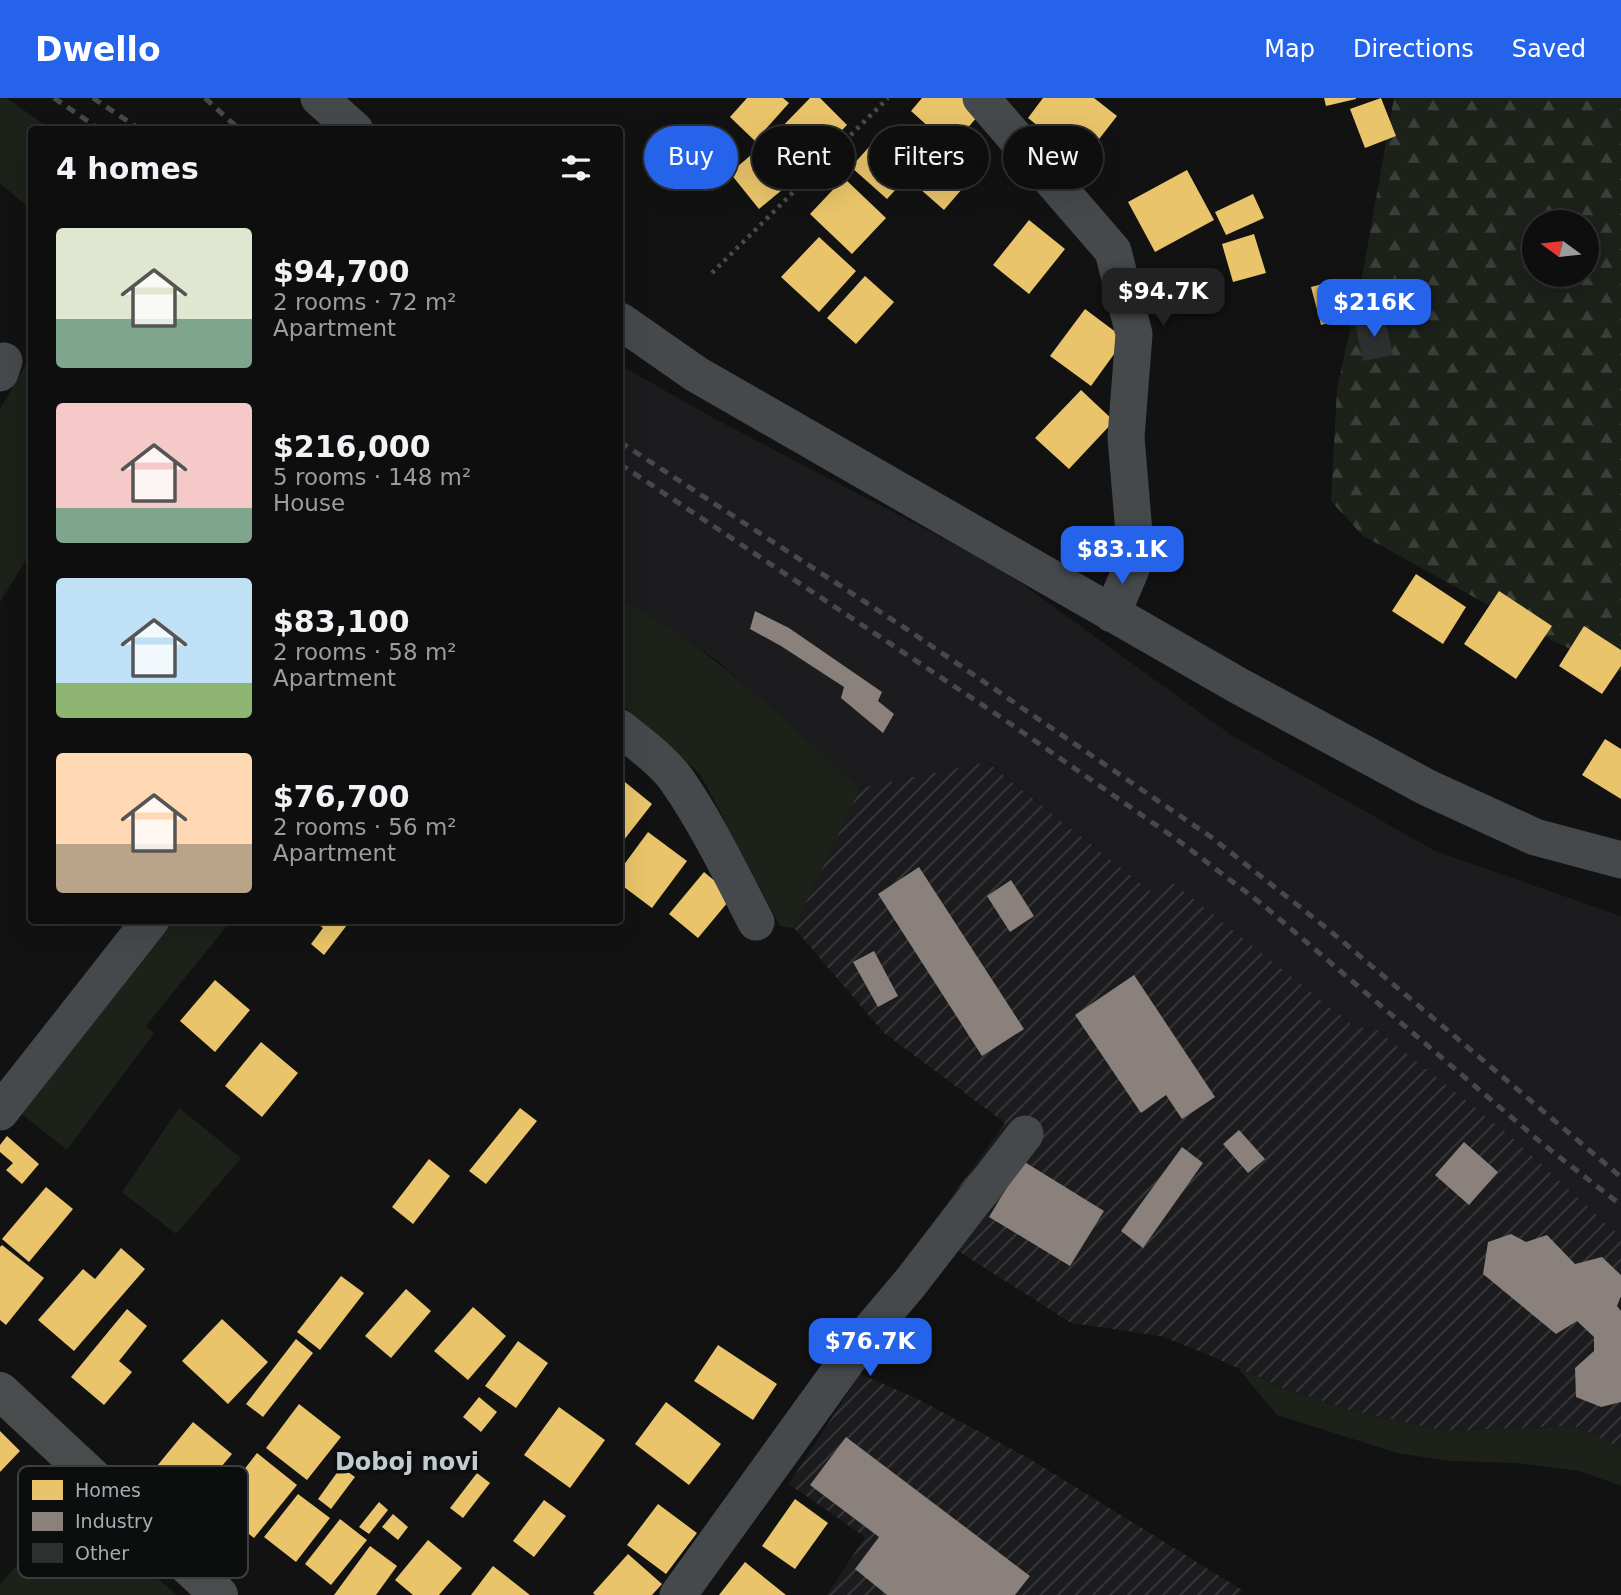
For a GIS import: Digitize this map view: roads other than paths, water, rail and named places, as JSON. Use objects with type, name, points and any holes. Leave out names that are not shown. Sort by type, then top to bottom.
[{"type":"main road","points":[[0,1391],[81,1466]]},
{"type":"main road","points":[[201,1578],[219,1595]]},
{"type":"street","points":[[319,98],[350,126]]},
{"type":"street","points":[[981,98],[1112,251],[1134,334],[1126,438],[1136,557],[1112,614]]},
{"type":"street","points":[[623,323],[696,374],[1239,687],[1426,787],[1535,837],[1621,860]]},
{"type":"street","points":[[623,731],[660,762],[675,779],[757,922]]},
{"type":"street","points":[[0,1112],[148,924]]},
{"type":"street","points":[[678,1595],[862,1340],[911,1282],[1025,1134]]},
{"type":"railway","points":[[54,98],[95,126]]},
{"type":"railway","points":[[93,98],[135,126]]},
{"type":"railway","points":[[205,98],[236,126]]},
{"type":"railway","points":[[623,444],[911,632],[1211,837],[1329,930],[1621,1177]]},
{"type":"railway","points":[[623,466],[1005,720],[1179,841],[1263,905],[1544,1145],[1621,1205]]},
{"type":"district","name":"Doboj novi","points":[[407,1462]]}]
